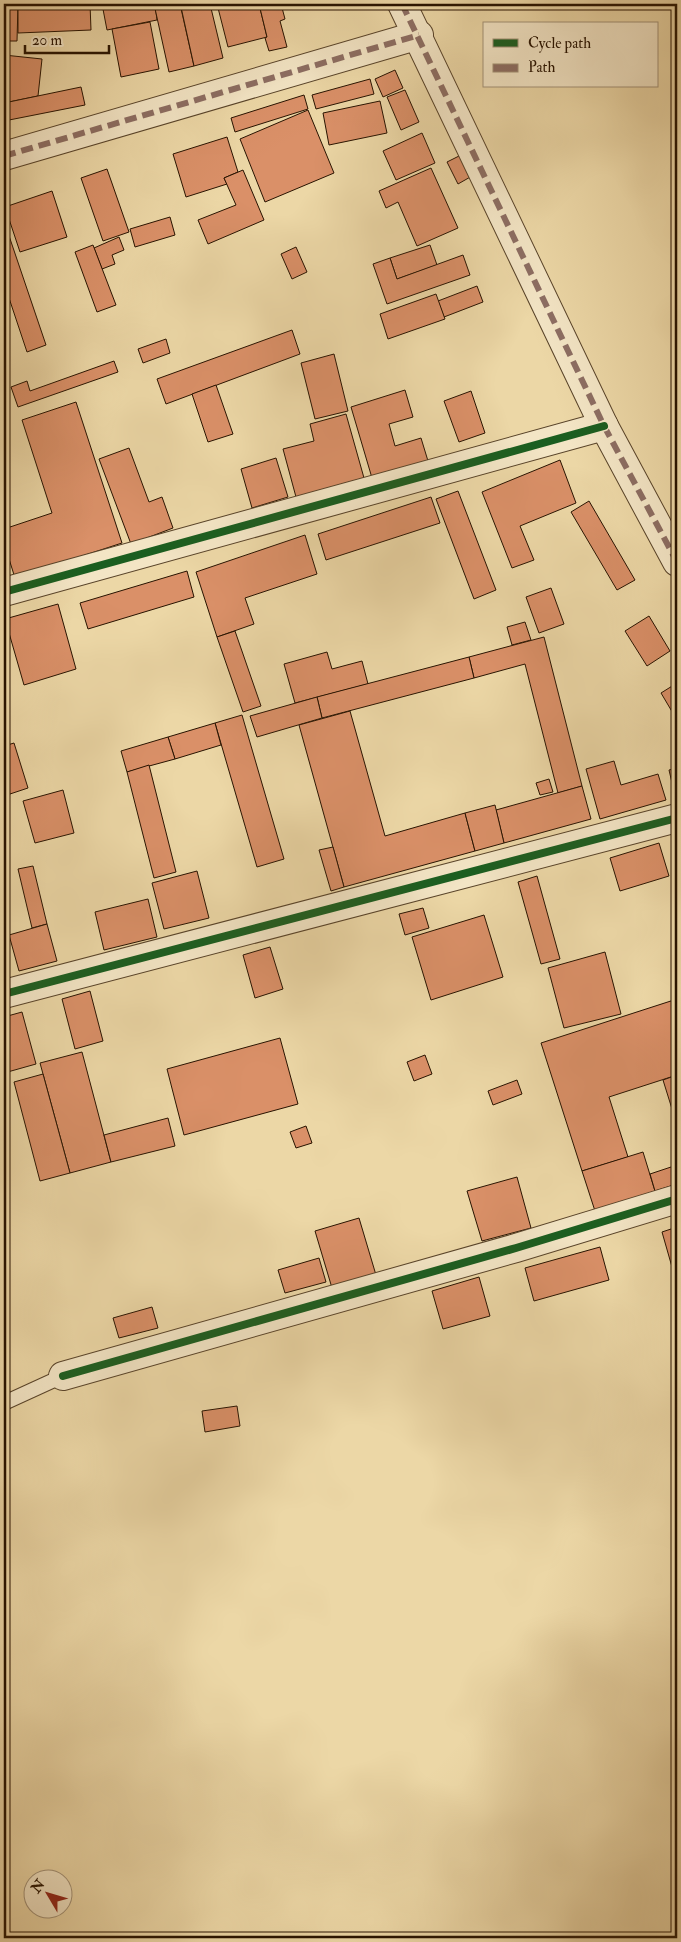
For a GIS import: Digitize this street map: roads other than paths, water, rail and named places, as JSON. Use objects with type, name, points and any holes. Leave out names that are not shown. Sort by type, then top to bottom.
[{"type":"street","points":[[402,4],[604,426],[677,562]]},
{"type":"street","points":[[4,156],[418,35]]},
{"type":"street","points":[[4,592],[604,426]]},
{"type":"street","points":[[4,994],[677,818]]},
{"type":"street","points":[[62,1376],[516,1248],[677,1199]]},
{"type":"lane","points":[[4,1403],[62,1376]]}]
